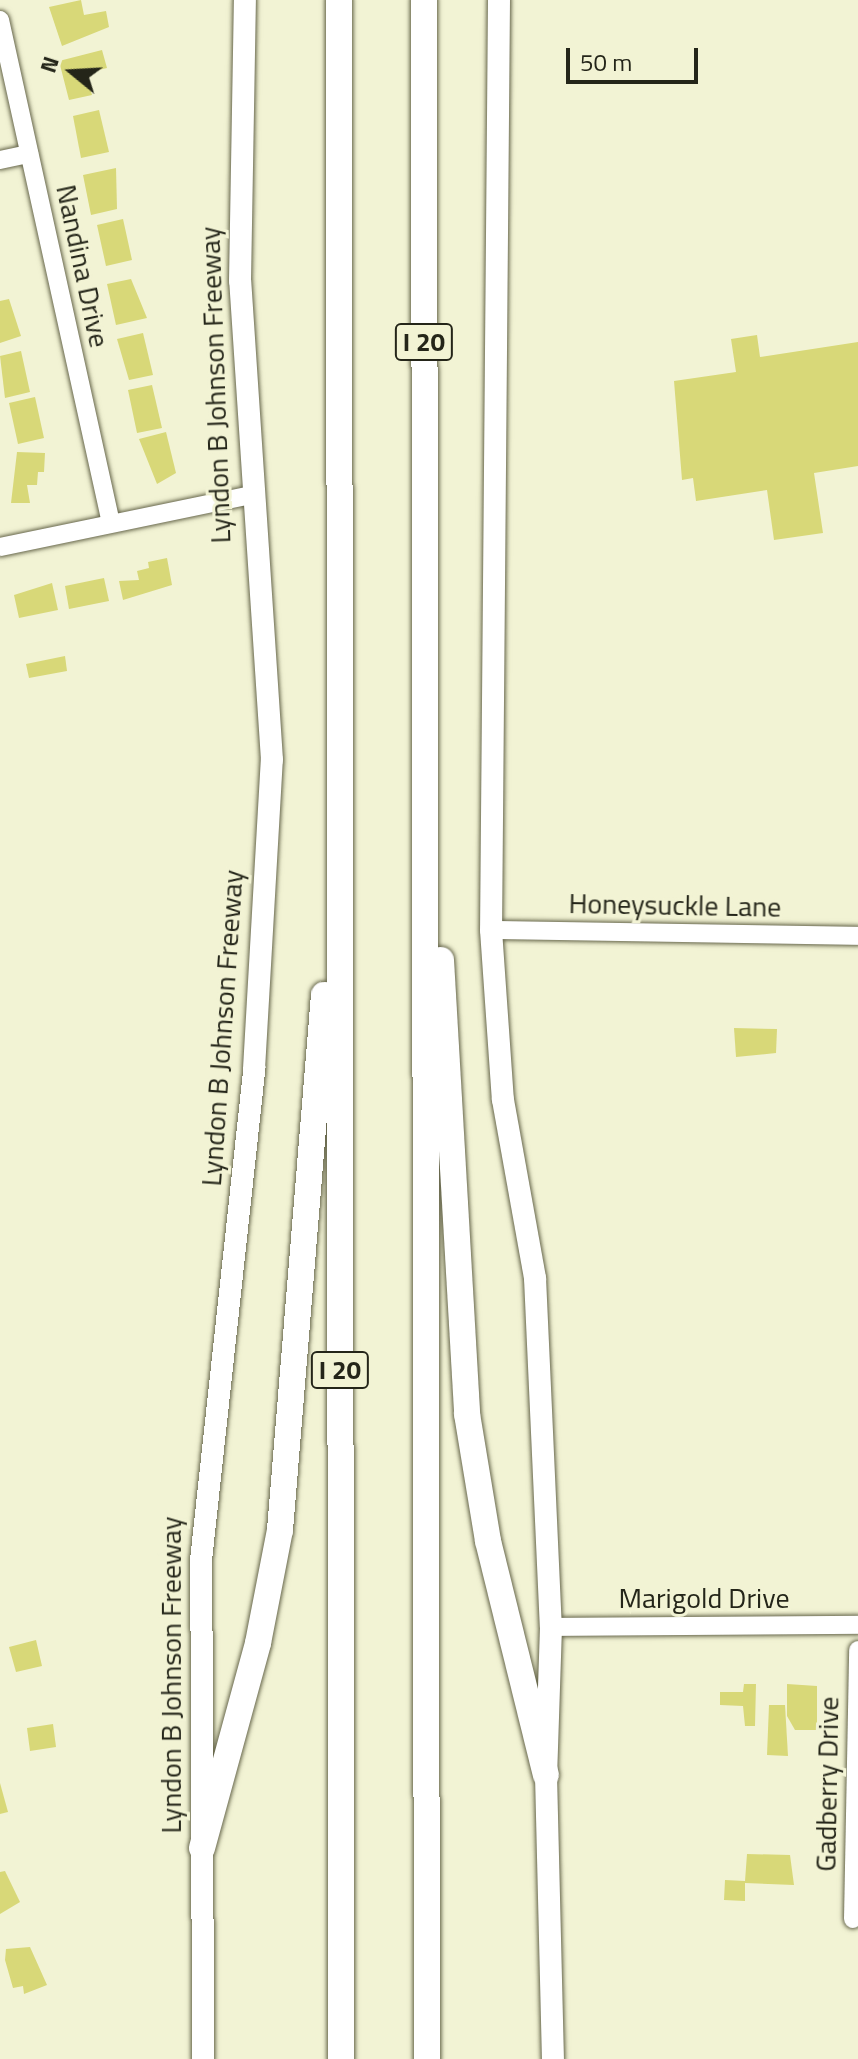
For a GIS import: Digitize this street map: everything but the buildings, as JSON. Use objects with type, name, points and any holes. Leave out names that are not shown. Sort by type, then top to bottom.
[{"type":"highway","name":"I 20","points":[[339,0],[341,2059]]},
{"type":"highway","name":"I 20","points":[[424,0],[427,2059]]},
{"type":"highway","points":[[202,1848],[268,1599],[288,1468],[318,1097],[340,680]]},
{"type":"highway","points":[[425,683],[467,1414],[488,1541],[546,1775]]},
{"type":"main road","name":"Lyndon B Johnson Freeway","points":[[203,2059],[201,1560],[254,1069],[272,760],[250,495],[240,281],[245,0]]},
{"type":"main road","points":[[499,0],[491,930],[503,1100],[535,1278],[551,1627],[546,1775],[553,2059]]},
{"type":"street","name":"Nandina Drive","points":[[0,20],[111,523]]},
{"type":"street","points":[[0,160],[29,154]]},
{"type":"street","points":[[0,547],[250,495]]},
{"type":"street","name":"Honeysuckle Lane","points":[[491,930],[858,936]]},
{"type":"street","name":"Marigold Drive","points":[[551,1627],[858,1625]]},
{"type":"street","name":"Gadberry Drive","points":[[853,1919],[858,1650]]}]
